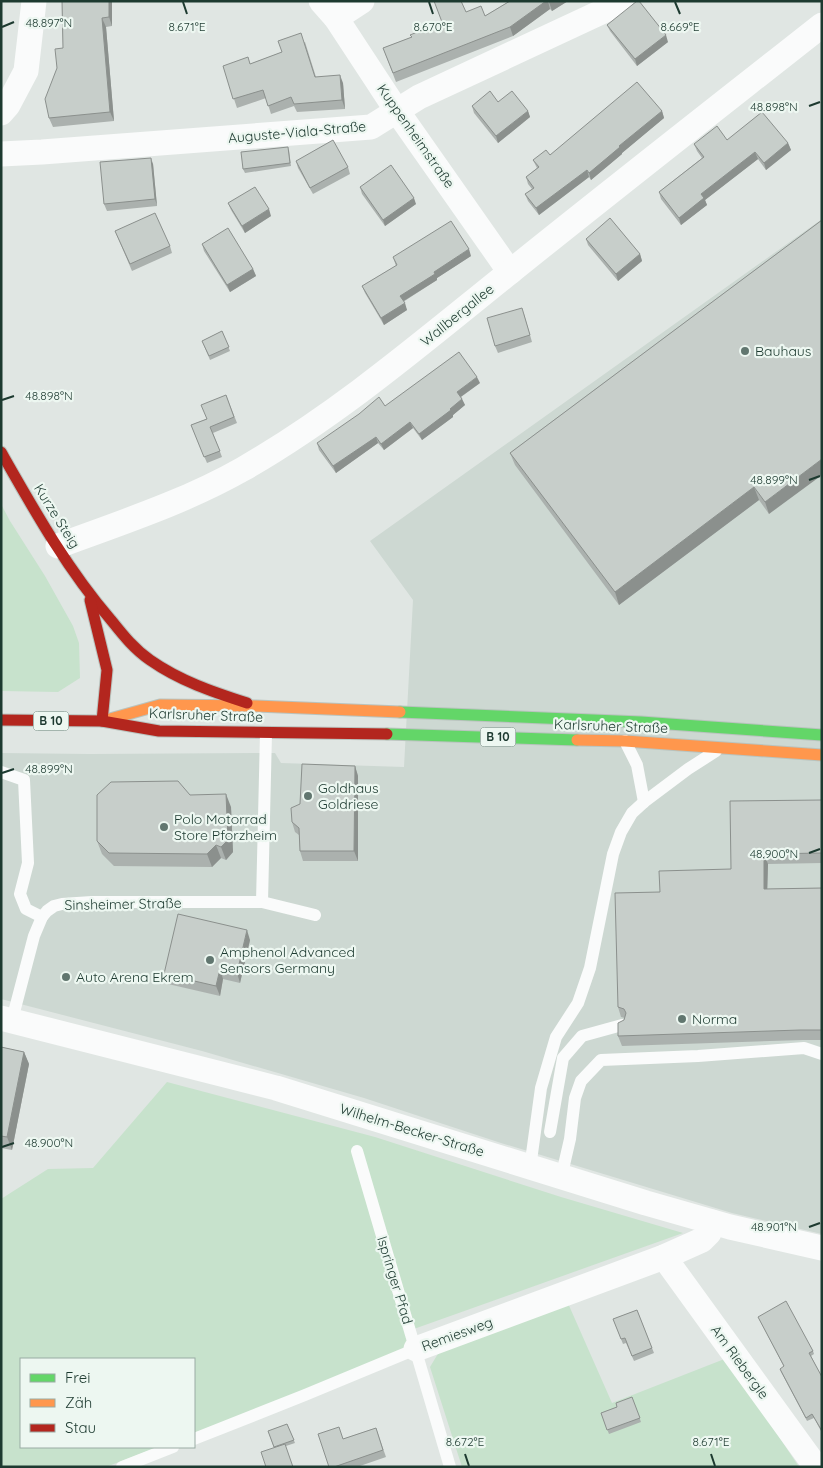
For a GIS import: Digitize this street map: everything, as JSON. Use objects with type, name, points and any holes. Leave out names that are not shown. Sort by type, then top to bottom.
[{"type":"main road","name":"Kurze Steig","points":[[1,452],[30,503],[89,594],[137,650],[164,670],[213,693],[256,706]]},
{"type":"main road","name":"Kurze Steig","points":[[89,594],[106,670],[102,721]]},
{"type":"main road","points":[[121,633],[124,656]]},
{"type":"main road","points":[[102,721],[117,696]]},
{"type":"main road","name":"Karlsruher Straße","points":[[102,721],[160,705],[256,706],[668,723],[822,735]]},
{"type":"main road","points":[[668,723],[749,718]]},
{"type":"main road","name":"B 10","points":[[1,720],[102,721]]},
{"type":"main road","name":"Karlsruher Straße","points":[[102,721],[160,731],[411,734],[625,741],[822,755]]},
{"type":"street","points":[[1,114],[8,105],[26,71],[34,1]]},
{"type":"street","points":[[328,10],[362,1]]},
{"type":"street","name":"Auguste-Viala-Straße","points":[[1,154],[51,152],[371,126],[419,97],[625,1]]},
{"type":"street","name":"Kuppenheimstraße","points":[[328,10],[510,272]]},
{"type":"street","name":"Wallbergallee","points":[[58,546],[176,502],[242,470],[279,457],[300,434],[406,356],[822,25]]},
{"type":"street","name":"Wilhelm-Becker-Straße","points":[[7,1019],[276,1088],[561,1178],[712,1222],[822,1248]]},
{"type":"street","name":"Remiesweg","points":[[416,1349],[664,1257],[702,1240],[709,1233],[712,1222]]},
{"type":"street","name":"Am Riebergle","points":[[664,1257],[816,1467]]},
{"type":"lane","points":[[262,902],[266,733]]},
{"type":"lane","points":[[625,741],[637,765],[644,802]]},
{"type":"lane","points":[[530,1168],[540,1088],[556,1037],[578,1003],[590,968],[614,854],[621,832],[632,813],[644,802],[721,747]]},
{"type":"lane","points":[[1,772],[24,780],[28,863],[20,894],[26,909],[42,917],[7,1019]]},
{"type":"lane","name":"Sinsheimer Straße","points":[[42,917],[47,911],[62,904],[92,902],[262,902],[315,916]]},
{"type":"lane","points":[[550,1132],[564,1058],[582,1036],[622,1025]]},
{"type":"lane","points":[[561,1178],[570,1139],[575,1098],[581,1081],[601,1060],[698,1056],[804,1048],[822,1054]]},
{"type":"lane","name":"Ispringer Pfad","points":[[357,1151],[450,1467]]},
{"type":"lane","name":"Remiesweg","points":[[195,1439],[416,1349]]},
{"type":"lane","points":[[122,1467],[171,1448]]},
{"type":"shaded area","points":[[822,219],[822,1234],[732,1213],[501,1143],[364,1098],[202,1051],[1,999],[1,753],[275,753],[281,763],[404,767],[413,600],[370,541]]},
{"type":"green space","points":[[1,504],[45,576],[73,626],[79,643],[80,678],[58,692],[1,691]]},
{"type":"green space","points":[[167,1082],[375,1137],[561,1197],[683,1233],[411,1330],[416,1349],[195,1433],[195,1358],[20,1358],[20,1448],[155,1448],[106,1467],[1,1467],[1,1199],[48,1169],[93,1168]]},
{"type":"green space","points":[[567,1301],[612,1403],[727,1358],[799,1467],[462,1467],[430,1367],[439,1352]]},
{"type":"building","points":[[62,1],[109,1],[109,17],[102,18],[110,112],[49,118],[45,99],[57,68],[55,49],[63,48]]},
{"type":"building","points":[[434,1],[461,1],[466,12],[481,6],[485,16],[510,1],[546,1],[510,27],[393,73],[383,48],[412,37],[410,35],[442,22]]},
{"type":"building","points":[[639,1],[666,35],[635,59],[607,25]]},
{"type":"building","points":[[301,33],[315,77],[340,75],[342,100],[294,104],[291,97],[268,106],[263,90],[233,99],[223,66],[248,57],[250,64],[282,52],[278,41]]},
{"type":"building","points":[[637,82],[662,111],[589,173],[587,170],[536,208],[525,194],[534,188],[526,177],[539,167],[533,160],[546,150],[550,155]]},
{"type":"building","points":[[490,91],[498,102],[512,91],[528,111],[496,136],[472,106]]},
{"type":"building","points":[[762,112],[788,143],[764,163],[755,152],[701,194],[704,198],[679,218],[659,192],[704,157],[694,144],[717,126],[727,140]]},
{"type":"building","points":[[333,140],[348,167],[310,188],[296,161]]},
{"type":"building","points":[[288,147],[290,163],[243,169],[241,152]]},
{"type":"building","points":[[151,158],[155,199],[104,204],[100,162]]},
{"type":"building","points":[[391,165],[414,198],[383,220],[360,187]]},
{"type":"building","points":[[255,187],[269,209],[242,226],[228,203]]},
{"type":"building","points":[[155,213],[170,246],[130,264],[115,231]]},
{"type":"building","points":[[610,218],[640,254],[616,274],[586,239]]},
{"type":"building","name":"Bauhaus","points":[[822,220],[822,459],[765,502],[754,487],[615,592],[510,453]]},
{"type":"building","points":[[451,221],[469,249],[434,272],[435,274],[400,296],[405,303],[381,318],[362,286],[397,265],[393,257]]},
{"type":"building","points":[[228,228],[253,269],[227,285],[202,244]]},
{"type":"building","points":[[522,308],[530,335],[495,346],[487,318]]},
{"type":"building","points":[[222,331],[229,347],[209,356],[202,341]]},
{"type":"building","points":[[459,352],[477,377],[457,392],[462,399],[451,410],[419,434],[410,422],[381,444],[376,437],[333,466],[317,443],[359,414],[379,397],[385,406]]},
{"type":"building","points":[[226,395],[234,417],[210,427],[220,451],[204,457],[191,425],[207,419],[201,405]]},
{"type":"building","points":[[302,764],[355,766],[354,851],[300,851],[299,828],[292,822],[291,808],[300,804]]},
{"type":"building","points":[[178,781],[190,795],[226,794],[228,840],[221,847],[216,845],[207,854],[109,853],[97,841],[97,795],[111,782]]},
{"type":"building","points":[[822,800],[822,853],[764,854],[764,889],[822,888],[822,1030],[618,1036],[618,1023],[624,1020],[626,1013],[624,1009],[618,1007],[615,893],[660,892],[659,871],[731,869],[730,801]]},
{"type":"building","name":"Amphenol Advanced Sensors Germany","points":[[178,914],[247,930],[237,973],[220,969],[216,986],[164,974]]},
{"type":"building","points":[[1,1047],[24,1052],[7,1137],[1,1136]]},
{"type":"building","points":[[786,1301],[813,1351],[809,1353],[822,1377],[822,1431],[812,1414],[806,1418],[780,1369],[784,1366],[758,1317]]},
{"type":"building","points":[[637,1310],[652,1348],[632,1356],[625,1338],[621,1339],[613,1319]]},
{"type":"building","points":[[632,1397],[640,1418],[607,1430],[601,1413],[617,1407],[616,1403]]},
{"type":"building","points":[[287,1424],[294,1440],[274,1447],[268,1431]]},
{"type":"building","points":[[339,1427],[343,1439],[376,1428],[383,1450],[334,1467],[329,1467],[318,1434]]},
{"type":"building","points":[[285,1444],[293,1467],[266,1467],[261,1452]]},
{"type":"traffic: fast","points":[[400,712],[641,722],[822,735]]},
{"type":"traffic: fast","points":[[387,734],[577,740]]},
{"type":"traffic: slow","points":[[110,719],[160,705],[256,706],[400,712]]},
{"type":"traffic: slow","points":[[577,740],[625,741],[822,755]]},
{"type":"traffic: jam","points":[[1,452],[66,560],[95,601],[124,636],[144,656],[173,674],[209,690],[247,703]]},
{"type":"traffic: jam","points":[[90,600],[107,670],[102,721]]},
{"type":"traffic: jam","points":[[1,720],[102,721],[159,731],[387,734]]},
{"type":"place","name":"Bauhaus","points":[[745,351]]},
{"type":"place","name":"Goldhaus Goldriese","points":[[308,796]]},
{"type":"place","name":"Polo Motorrad Store Pforzheim","points":[[164,827]]},
{"type":"place","name":"Amphenol Advanced Sensors Germany","points":[[210,960]]},
{"type":"place","name":"Auto Arena Ekrem","points":[[66,977]]},
{"type":"place","name":"Norma","points":[[682,1019]]}]
